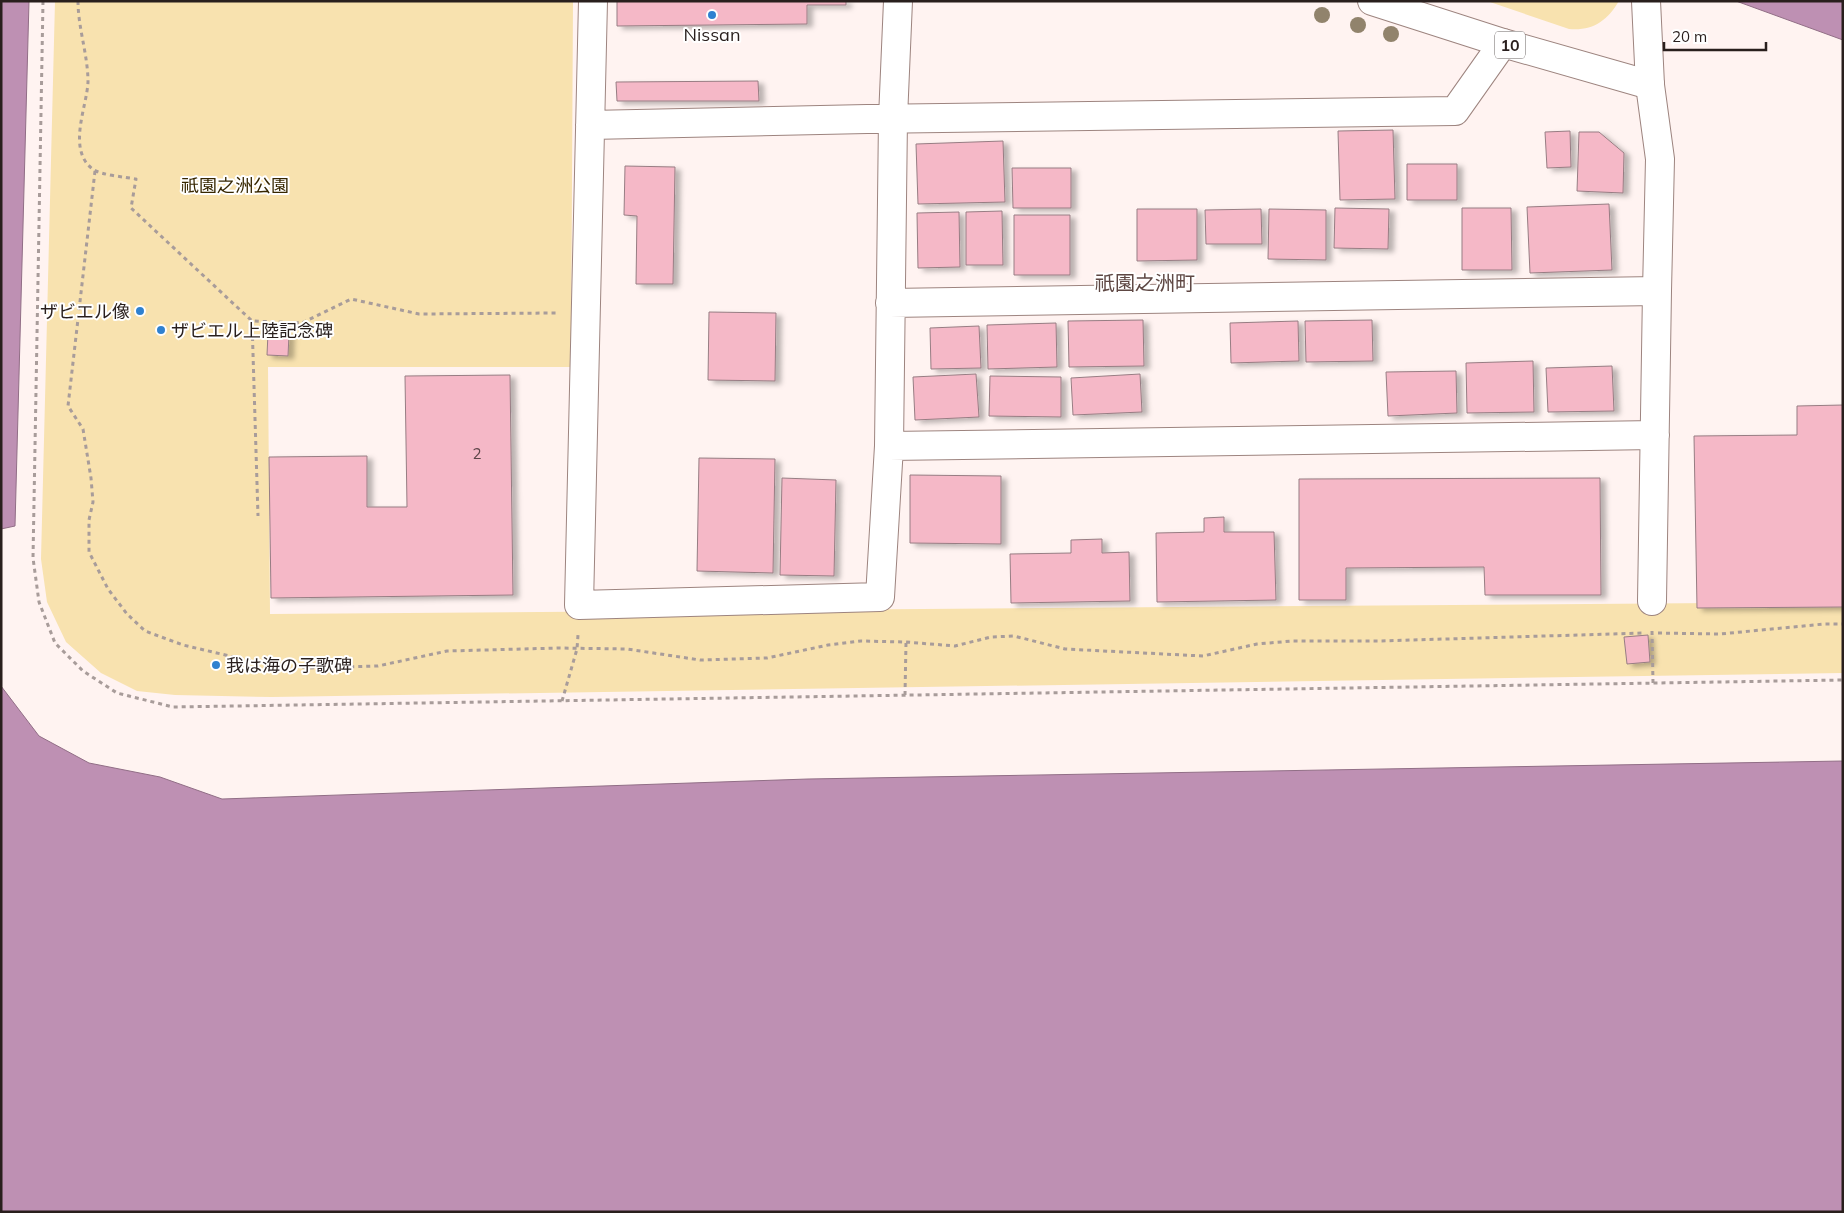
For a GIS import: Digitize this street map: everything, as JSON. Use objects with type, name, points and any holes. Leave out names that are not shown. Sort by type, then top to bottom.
[{"type":"main road","points":[[593,1],[579,605],[880,596],[889,446],[893,118],[898,1]]},
{"type":"main road","name":"10","points":[[1372,1],[1503,43],[1650,85]]},
{"type":"main road","points":[[1646,1],[1650,85],[1660,159],[1656,291],[1652,601]]},
{"type":"main road","points":[[590,125],[893,118],[1455,111],[1503,43]]},
{"type":"main road","points":[[890,303],[1656,291]]},
{"type":"main road","points":[[889,446],[1655,435]]},
{"type":"path","points":[[78,1],[87,63],[88,84],[79,125],[82,152],[86,162],[95,171],[136,179],[131,208],[252,321],[302,323],[351,299],[419,314],[586,313]]},
{"type":"path","points":[[252,321],[258,516]]},
{"type":"path","points":[[1652,601],[1653,683],[1843,680]]},
{"type":"path","points":[[562,701],[577,649],[579,605]]},
{"type":"path","points":[[905,695],[906,642]]},
{"type":"green space","name":"祇園之洲公園","points":[[55,1],[573,1],[571,367],[268,367],[270,614],[1843,602],[1843,673],[272,697],[175,695],[137,691],[101,673],[66,642],[47,602],[41,559]]},
{"type":"green space","points":[[1487,1],[1619,1],[1610,14],[1599,23],[1585,28],[1569,29]]},
{"type":"shaded area","points":[[1,1],[29,1],[15,526],[1,529]]},
{"type":"shaded area","points":[[1736,1],[1843,1],[1843,40]]},
{"type":"shaded area","points":[[1,686],[39,736],[89,763],[160,777],[222,799],[808,779],[1843,761],[1843,1212],[1,1212]]},
{"type":"building","name":"Nissan","points":[[617,1],[846,1],[846,5],[807,5],[807,24],[617,26]]},
{"type":"building","points":[[758,81],[759,101],[617,101],[616,82]]},
{"type":"building","points":[[1393,130],[1395,199],[1340,200],[1338,131]]},
{"type":"building","points":[[1570,131],[1571,167],[1547,168],[1545,132]]},
{"type":"building","points":[[1579,132],[1599,132],[1624,153],[1623,193],[1577,191]]},
{"type":"building","points":[[1003,141],[1005,202],[918,204],[916,144]]},
{"type":"building","points":[[1407,164],[1457,164],[1457,200],[1407,200]]},
{"type":"building","points":[[625,166],[675,167],[673,284],[636,284],[637,216],[624,215]]},
{"type":"building","points":[[1012,168],[1071,168],[1071,208],[1013,208]]},
{"type":"building","points":[[1609,204],[1612,270],[1530,273],[1527,207]]},
{"type":"building","points":[[1335,208],[1389,209],[1388,249],[1334,248]]},
{"type":"building","points":[[1462,208],[1511,208],[1512,270],[1462,270]]},
{"type":"building","points":[[1137,209],[1197,209],[1197,260],[1137,261]]},
{"type":"building","points":[[1261,209],[1262,244],[1206,244],[1205,210]]},
{"type":"building","points":[[1269,209],[1326,210],[1326,260],[1268,259]]},
{"type":"building","points":[[1002,211],[1003,265],[966,265],[966,212]]},
{"type":"building","points":[[959,212],[960,267],[918,268],[917,213]]},
{"type":"building","points":[[1014,215],[1070,215],[1070,275],[1014,275]]},
{"type":"building","points":[[709,312],[776,313],[775,381],[708,380]]},
{"type":"building","points":[[1143,320],[1144,366],[1069,367],[1068,321]]},
{"type":"building","points":[[1372,320],[1373,361],[1306,362],[1305,321]]},
{"type":"building","points":[[1298,321],[1299,361],[1231,363],[1230,323]]},
{"type":"building","points":[[1056,323],[1057,367],[988,369],[987,325]]},
{"type":"building","points":[[979,326],[981,368],[931,369],[930,328]]},
{"type":"building","points":[[268,333],[289,334],[288,356],[267,355]]},
{"type":"building","points":[[1533,361],[1534,412],[1467,413],[1466,363]]},
{"type":"building","points":[[1612,366],[1614,411],[1548,412],[1546,368]]},
{"type":"building","points":[[1456,371],[1457,413],[1388,416],[1386,372]]},
{"type":"building","points":[[976,374],[979,417],[915,420],[913,377]]},
{"type":"building","points":[[1140,374],[1142,412],[1073,415],[1071,378]]},
{"type":"building","points":[[510,375],[513,595],[271,598],[269,457],[367,456],[367,507],[407,507],[405,376]]},
{"type":"building","points":[[990,376],[1061,377],[1061,417],[989,416]]},
{"type":"building","points":[[1843,405],[1843,607],[1697,608],[1694,436],[1797,435],[1797,406]]},
{"type":"building","points":[[699,458],[775,459],[773,573],[697,571]]},
{"type":"building","points":[[910,475],[1001,476],[1001,544],[910,543]]},
{"type":"building","points":[[782,478],[836,480],[834,576],[780,575]]},
{"type":"building","points":[[1600,478],[1601,595],[1485,595],[1484,567],[1346,568],[1346,600],[1299,600],[1299,479]]},
{"type":"building","points":[[1224,517],[1224,532],[1274,532],[1276,600],[1157,602],[1156,533],[1204,532],[1204,518]]},
{"type":"building","points":[[1102,539],[1102,553],[1129,552],[1130,601],[1011,603],[1010,554],[1071,553],[1071,540]]},
{"type":"building","points":[[1648,635],[1650,662],[1627,664],[1624,637]]},
{"type":"place","name":"Nissan","points":[[712,15]]},
{"type":"place","name":"ザビエル像","points":[[140,311]]},
{"type":"place","name":"ザビエル上陸記念碑","points":[[161,330]]},
{"type":"place","name":"我は海の子歌碑","points":[[216,665]]},
{"type":"district","name":"祇園之洲町","points":[[1145,282]]}]
